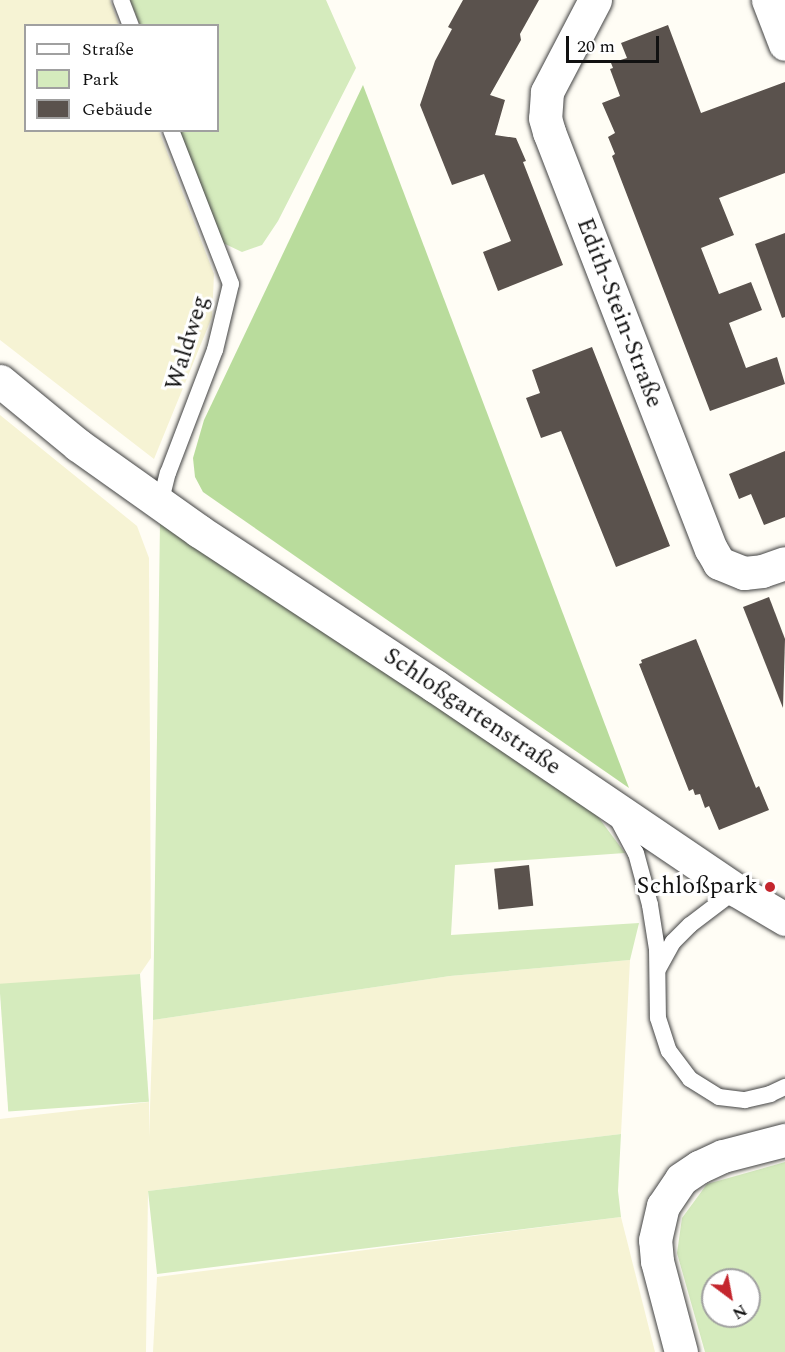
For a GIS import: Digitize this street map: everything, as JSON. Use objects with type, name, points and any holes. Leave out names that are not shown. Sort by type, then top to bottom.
[{"type":"street","name":"Edith-Stein-Straße","points":[[595,0],[547,92],[545,118],[549,132],[711,549],[719,563],[744,573],[762,571],[785,563]]},
{"type":"street","points":[[768,0],[785,44]]},
{"type":"street","name":"Schloßgartenstraße","points":[[0,381],[78,445],[160,504],[736,890],[785,919]]},
{"type":"street","points":[[681,1352],[657,1261],[655,1240],[663,1206],[681,1179],[699,1167],[723,1156],[785,1140]]},
{"type":"lane","points":[[121,0],[130,24]]},
{"type":"lane","name":"Waldweg","points":[[160,504],[168,473],[215,350],[231,284],[172,132]]},
{"type":"lane","points":[[609,804],[640,864],[654,927],[658,970],[656,996],[658,1024],[669,1051],[690,1079],[719,1097],[733,1100],[770,1094],[785,1087]]},
{"type":"lane","points":[[658,970],[673,942],[690,925],[736,890]]},
{"type":"shaded area","points":[[0,0],[110,0],[119,24],[24,24],[24,132],[159,132],[214,274],[212,317],[154,459],[0,340]]},
{"type":"shaded area","points":[[0,415],[137,526],[149,558],[151,958],[140,974],[0,989]]},
{"type":"shaded area","points":[[630,960],[621,1134],[148,1191],[146,1352],[0,1352],[0,1119],[149,1102],[149,1137],[153,1020],[450,976]]},
{"type":"shaded area","points":[[621,1217],[655,1352],[153,1352],[157,1277]]},
{"type":"green space","points":[[130,0],[326,0],[356,68],[278,221],[262,245],[242,252],[221,242],[179,132],[219,132],[219,24],[140,24]]},
{"type":"green space","points":[[363,85],[629,788],[203,492],[195,477],[193,458],[204,420]]},
{"type":"green space","points":[[160,522],[454,713],[596,814],[625,853],[455,865],[451,935],[639,923],[630,960],[450,976],[153,1020]]},
{"type":"green space","points":[[140,974],[149,1102],[8,1112],[0,984]]},
{"type":"green space","points":[[621,1134],[618,1191],[621,1217],[157,1274],[148,1191]]},
{"type":"green space","points":[[785,1162],[785,1352],[705,1352],[677,1253],[682,1218],[707,1184]]},
{"type":"building","points":[[463,0],[539,0],[520,34],[521,40],[490,95],[505,100],[495,135],[516,138],[563,265],[498,291],[483,252],[511,241],[484,174],[452,185],[420,105],[435,61],[452,29],[448,27]]},
{"type":"building","points":[[668,25],[701,113],[785,82],[785,173],[719,198],[734,235],[701,248],[719,294],[751,282],[762,310],[729,323],[746,368],[777,357],[785,384],[710,411],[612,156],[615,154],[608,137],[615,133],[602,103],[620,96],[610,69],[613,68],[611,63],[627,58],[621,43]]},
{"type":"building","points":[[785,233],[785,317],[782,318],[755,244]]},
{"type":"building","points":[[592,347],[670,546],[616,567],[561,431],[541,438],[526,398],[540,393],[532,370]]},
{"type":"building","points":[[785,451],[785,517],[764,525],[751,494],[739,499],[729,474]]},
{"type":"building","points":[[769,597],[785,639],[783,708],[743,607]]},
{"type":"building","points":[[696,639],[756,788],[759,786],[769,810],[719,830],[709,806],[705,808],[700,794],[695,795],[693,789],[689,791],[639,664],[642,663],[641,660]]},
{"type":"building","points":[[529,865],[533,906],[498,909],[494,869]]},
{"type":"place","name":"Schloßpark","points":[[770,887]]}]
